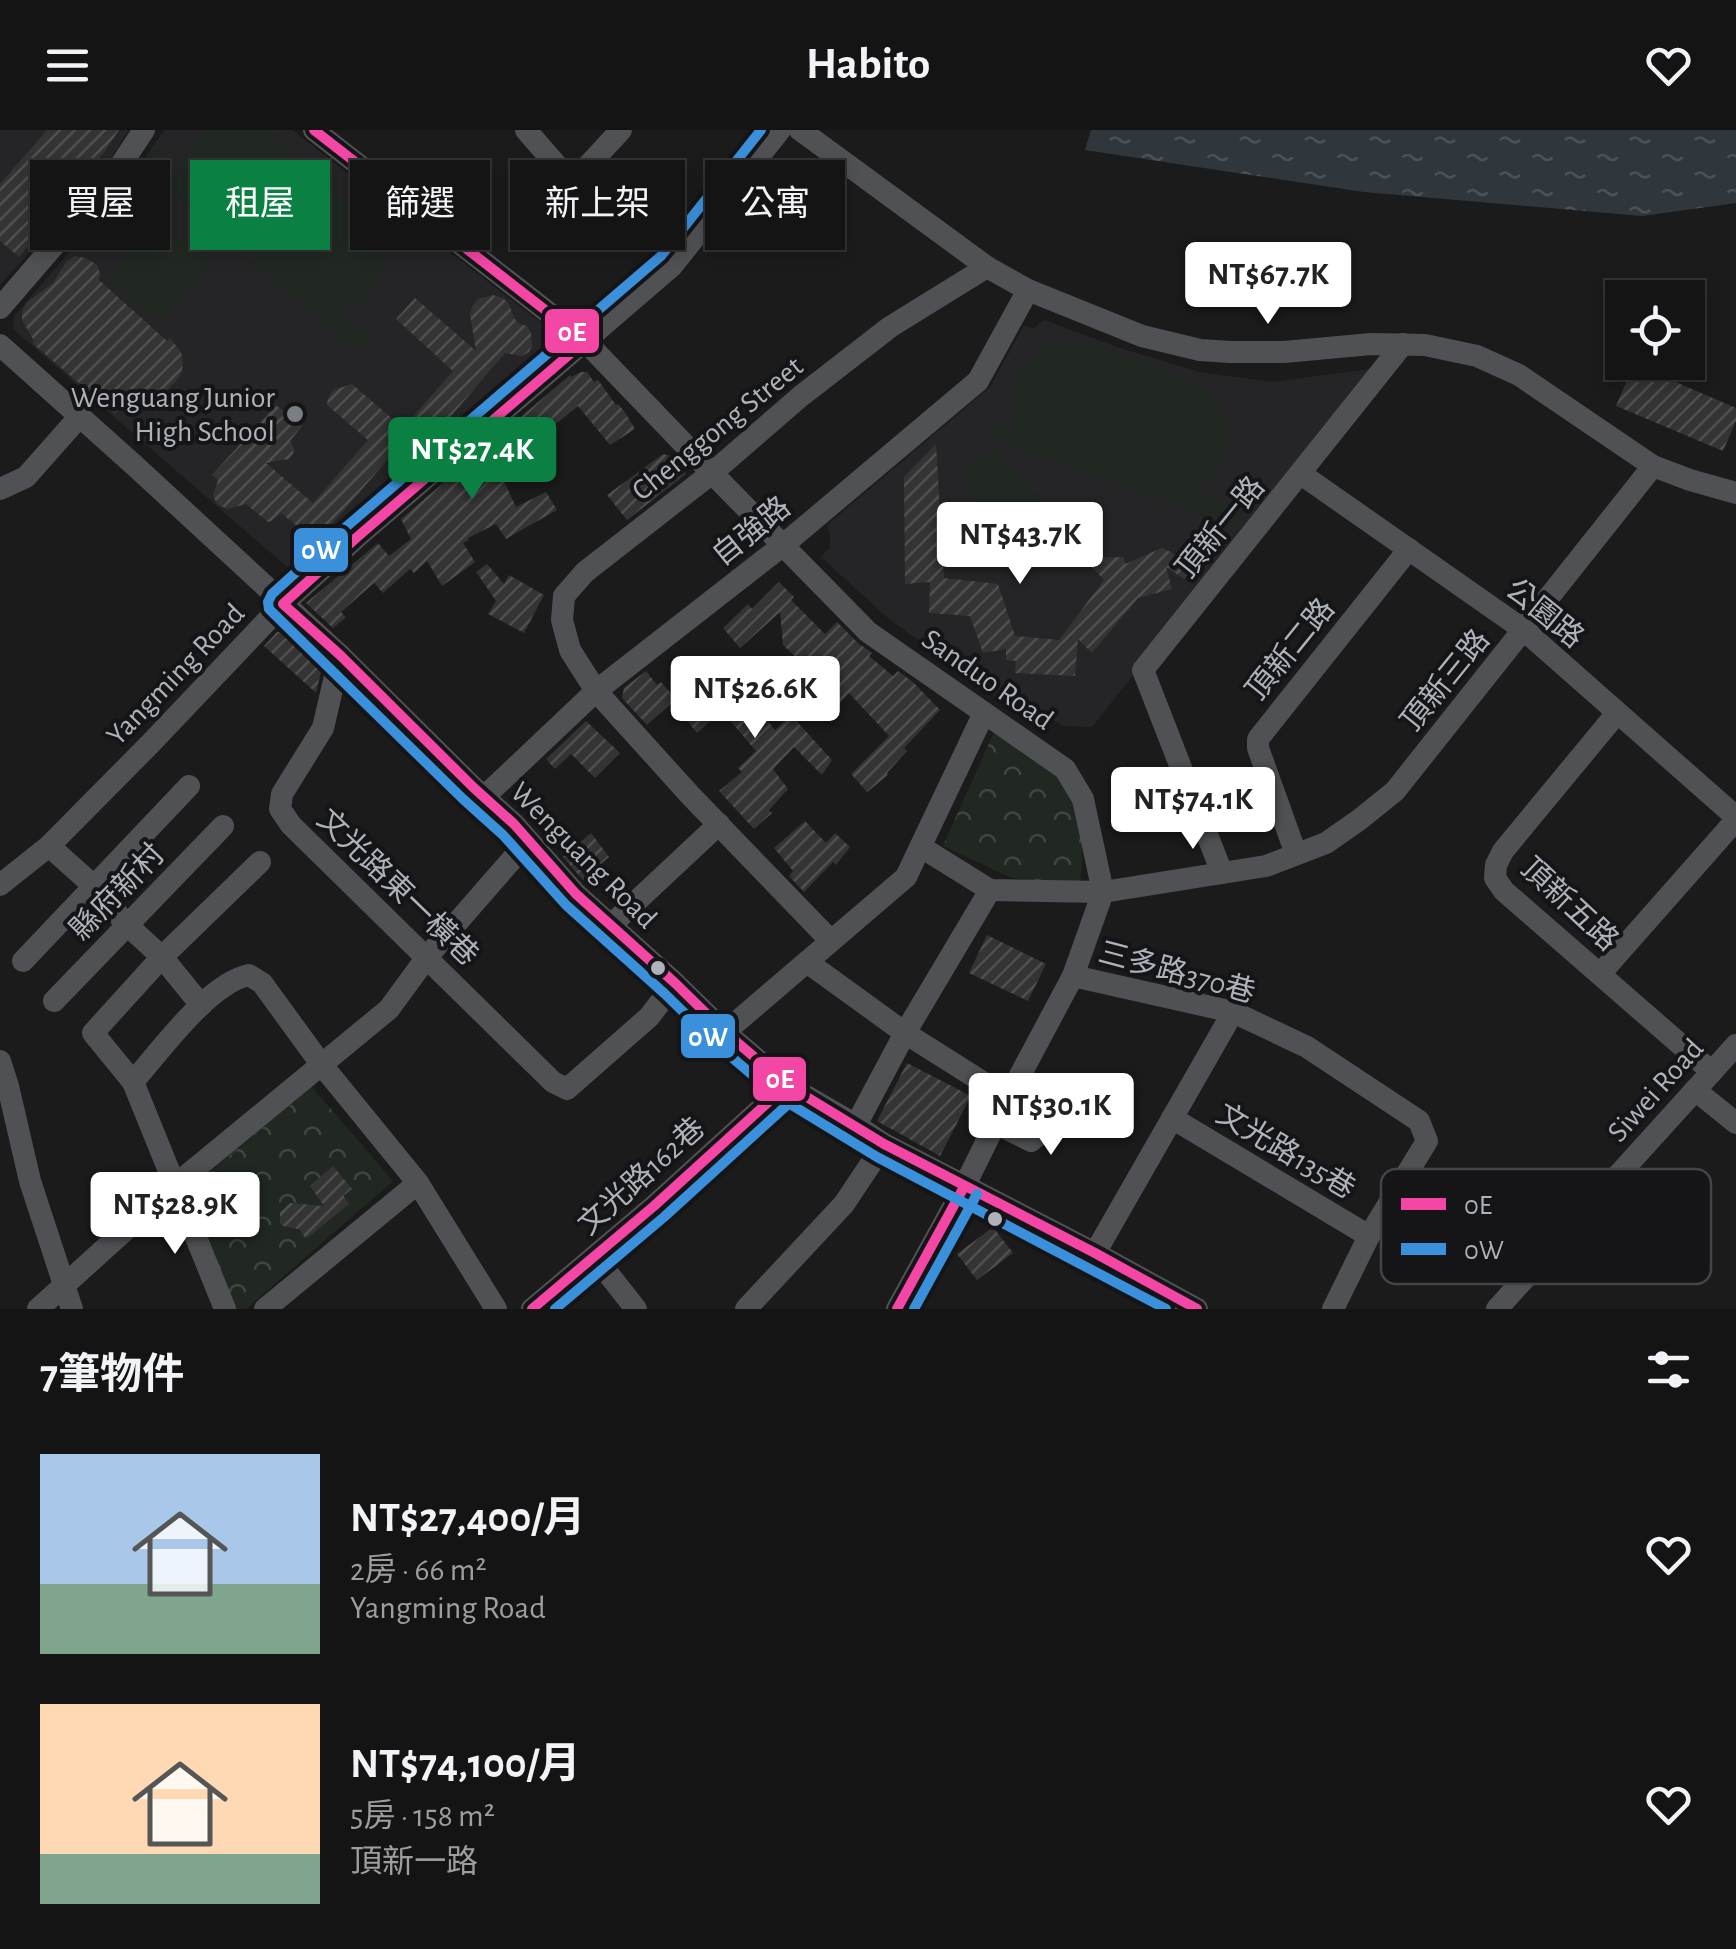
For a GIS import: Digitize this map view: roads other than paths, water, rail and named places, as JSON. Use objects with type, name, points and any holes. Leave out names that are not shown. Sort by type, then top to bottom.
[{"type":"street","points":[[0,308],[112,178],[144,130]]},
{"type":"street","name":"Sanduo Road","points":[[314,130],[585,340],[868,632],[1066,768],[1084,799],[1102,892],[1074,976],[897,1309]]},
{"type":"street","points":[[526,130],[572,183],[622,130]]},
{"type":"street","name":"Yangming Road","points":[[0,885],[49,846],[282,604],[672,266],[780,130]]},
{"type":"street","points":[[800,130],[987,267],[1028,290],[1142,336],[1200,350],[1266,353],[1371,344],[1446,348],[1493,362],[1653,466],[1736,493]]},
{"type":"street","name":"Chenggong Street","points":[[831,942],[596,690],[570,650],[562,620],[564,596],[584,572],[712,474],[801,396],[890,327],[987,267]]},
{"type":"street","name":"自強路","points":[[484,798],[596,690],[782,546],[978,381],[1028,290]]},
{"type":"street","name":"頂新一路","points":[[1222,874],[1143,670],[1403,344]]},
{"type":"street","name":"Wenguang Road","points":[[0,346],[340,655],[514,824],[576,894],[787,1086],[884,1144],[1197,1309]]},
{"type":"street","points":[[0,489],[26,477],[80,416]]},
{"type":"street","name":"頂新三路","points":[[990,890],[1102,892],[1266,866],[1326,842],[1394,791],[1653,466]]},
{"type":"street","name":"公園路","points":[[1301,474],[1524,630],[1736,819]]},
{"type":"street","name":"頂新二路","points":[[1296,854],[1258,739],[1409,550]]},
{"type":"street","name":"文光路東一橫巷","points":[[340,655],[323,728],[282,794],[280,809],[553,1082],[567,1089],[649,1017],[676,983]]},
{"type":"street","points":[[725,1032],[906,877],[984,713]]},
{"type":"street","name":"頂新五路","points":[[1617,713],[1504,852],[1496,865],[1495,878],[1504,891],[1712,1072]]},
{"type":"street","name":"縣府新村","points":[[23,961],[189,786]]},
{"type":"street","points":[[1600,974],[1736,819]]},
{"type":"street","points":[[610,926],[719,824]]},
{"type":"street","name":"縣府新村","points":[[54,1001],[224,826]]},
{"type":"street","points":[[38,1309],[68,1298],[174,1186],[389,1009],[427,957],[528,841]]},
{"type":"street","points":[[49,846],[95,886],[201,1004]]},
{"type":"street","points":[[856,1124],[990,890],[921,847]]},
{"type":"street","points":[[225,1309],[133,1082],[93,1034],[162,957],[260,862]]},
{"type":"street","points":[[807,962],[905,1033],[1008,1098]]},
{"type":"street","points":[[133,1082],[201,1004],[236,978],[249,975],[262,982],[321,1064],[418,1183],[496,1309]]},
{"type":"street","name":"三多路370巷","points":[[1074,976],[1234,1012],[1307,1048],[1419,1121]]},
{"type":"street","points":[[1094,1253],[1234,1012]]},
{"type":"street","name":"Siwei Road","points":[[1623,1169],[1736,1045]]},
{"type":"street","points":[[0,1061],[30,1181],[68,1298]]},
{"type":"street","name":"文光路162巷","points":[[532,1309],[787,1086]]},
{"type":"street","points":[[1695,1090],[1736,1123]]},
{"type":"street","points":[[995,1123],[1031,1141],[1092,1092]]},
{"type":"street","name":"文光路135巷","points":[[1172,1118],[1369,1236]]},
{"type":"street","name":"文光路135巷","points":[[1409,1169],[1427,1140],[1419,1121]]},
{"type":"street","points":[[746,1309],[844,1204],[884,1144]]},
{"type":"street","points":[[264,1309],[418,1183]]},
{"type":"street","name":"文光路135巷","points":[[1333,1309],[1381,1216]]},
{"type":"street","points":[[596,1257],[636,1309]]},
{"type":"street","name":"Siwei Road","points":[[1496,1309],[1519,1284]]},
{"type":"water","points":[[1091,130],[1736,130],[1736,203],[1642,216],[1364,192],[1085,150]]},
{"type":"place","name":"Wenguang Junior High School","points":[[295,414]]}]
